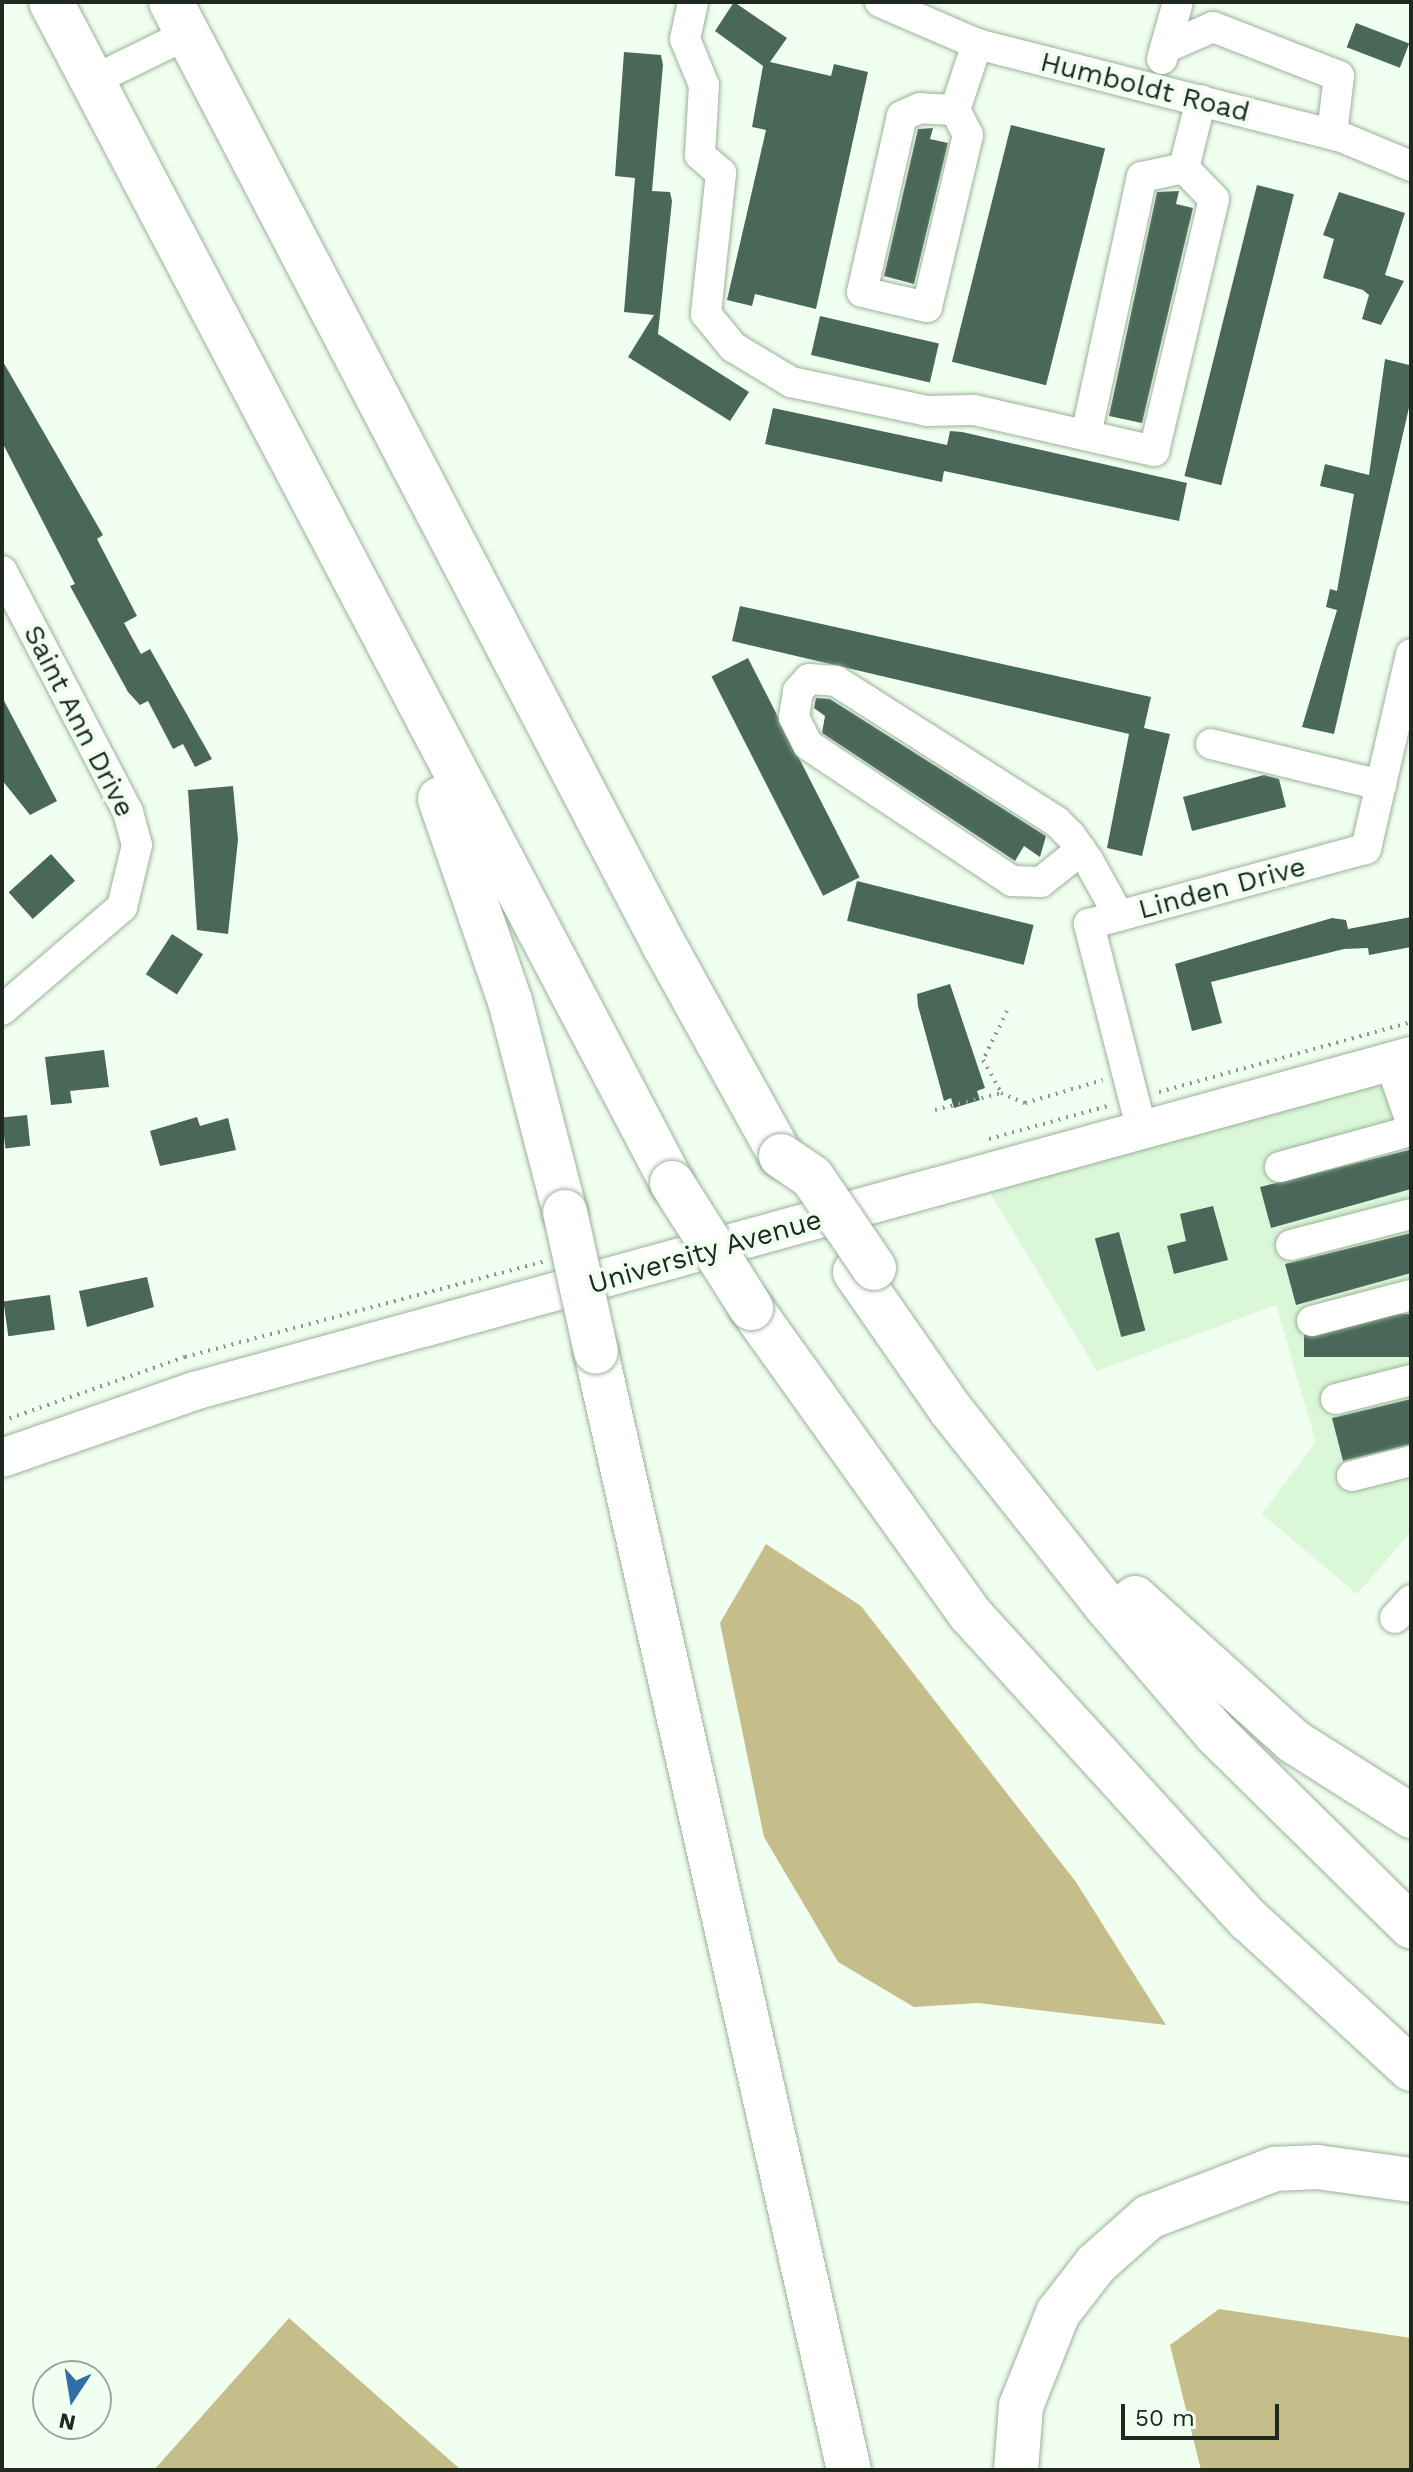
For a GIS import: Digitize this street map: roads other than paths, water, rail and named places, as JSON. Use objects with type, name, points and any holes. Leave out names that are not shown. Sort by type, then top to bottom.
[{"type":"highway","points":[[51,2],[672,1183],[751,1308],[971,1615],[1249,1920],[1411,2069]]},
{"type":"highway","points":[[180,18],[781,1156],[865,1270],[1048,1499],[1164,1629],[1293,1741],[1411,1816]]},
{"type":"highway","points":[[408,685],[422,751],[510,1001],[565,1212],[849,2457]]},
{"type":"highway","points":[[865,1270],[951,1410],[1117,1619],[1216,1734],[1411,1926]]},
{"type":"highway","points":[[1016,2470],[1021,2406],[1058,2313],[1096,2264],[1149,2217],[1275,2169],[1317,2167],[1411,2180]]},
{"type":"main road","name":"University Avenue","points":[[2,1458],[194,1391],[1401,1059]]},
{"type":"street","points":[[693,2],[685,39],[704,85],[700,155],[721,173],[706,314],[733,347],[791,382],[1086,435],[1154,451],[1214,199],[1184,168]]},
{"type":"street","name":"Humboldt Road","points":[[880,2],[924,13],[977,44],[1332,134],[1411,166]]},
{"type":"street","points":[[1153,88],[1178,2]]},
{"type":"street","points":[[92,81],[180,18]]},
{"type":"street","points":[[1165,48],[1213,27],[1339,76],[1343,88],[1332,134]]},
{"type":"street","points":[[955,110],[920,108],[902,116],[862,292],[927,307],[968,135],[955,110],[977,44]]},
{"type":"street","points":[[1184,168],[1201,100]]},
{"type":"street","points":[[1086,435],[1142,177],[1184,168]]},
{"type":"street","name":"Saint Ann Drive","points":[[2,571],[128,812],[137,845],[122,907],[2,1010]]},
{"type":"street","name":"Linden Drive","points":[[1142,1131],[1089,924],[1366,849],[1411,654]]},
{"type":"street","points":[[1081,850],[1041,882],[1012,881],[808,745],[794,717],[798,691],[809,679],[836,681],[1057,822],[1081,850],[1119,916]]},
{"type":"street","points":[[1211,744],[1381,785]]},
{"type":"street","points":[[1401,1059],[1411,1122]]},
{"type":"street","points":[[1280,1167],[1411,1131]]},
{"type":"street","points":[[1291,1245],[1411,1214]]},
{"type":"street","points":[[1312,1321],[1411,1295]]},
{"type":"street","points":[[1336,1399],[1411,1380]]},
{"type":"street","points":[[1352,1476],[1411,1461]]}]
